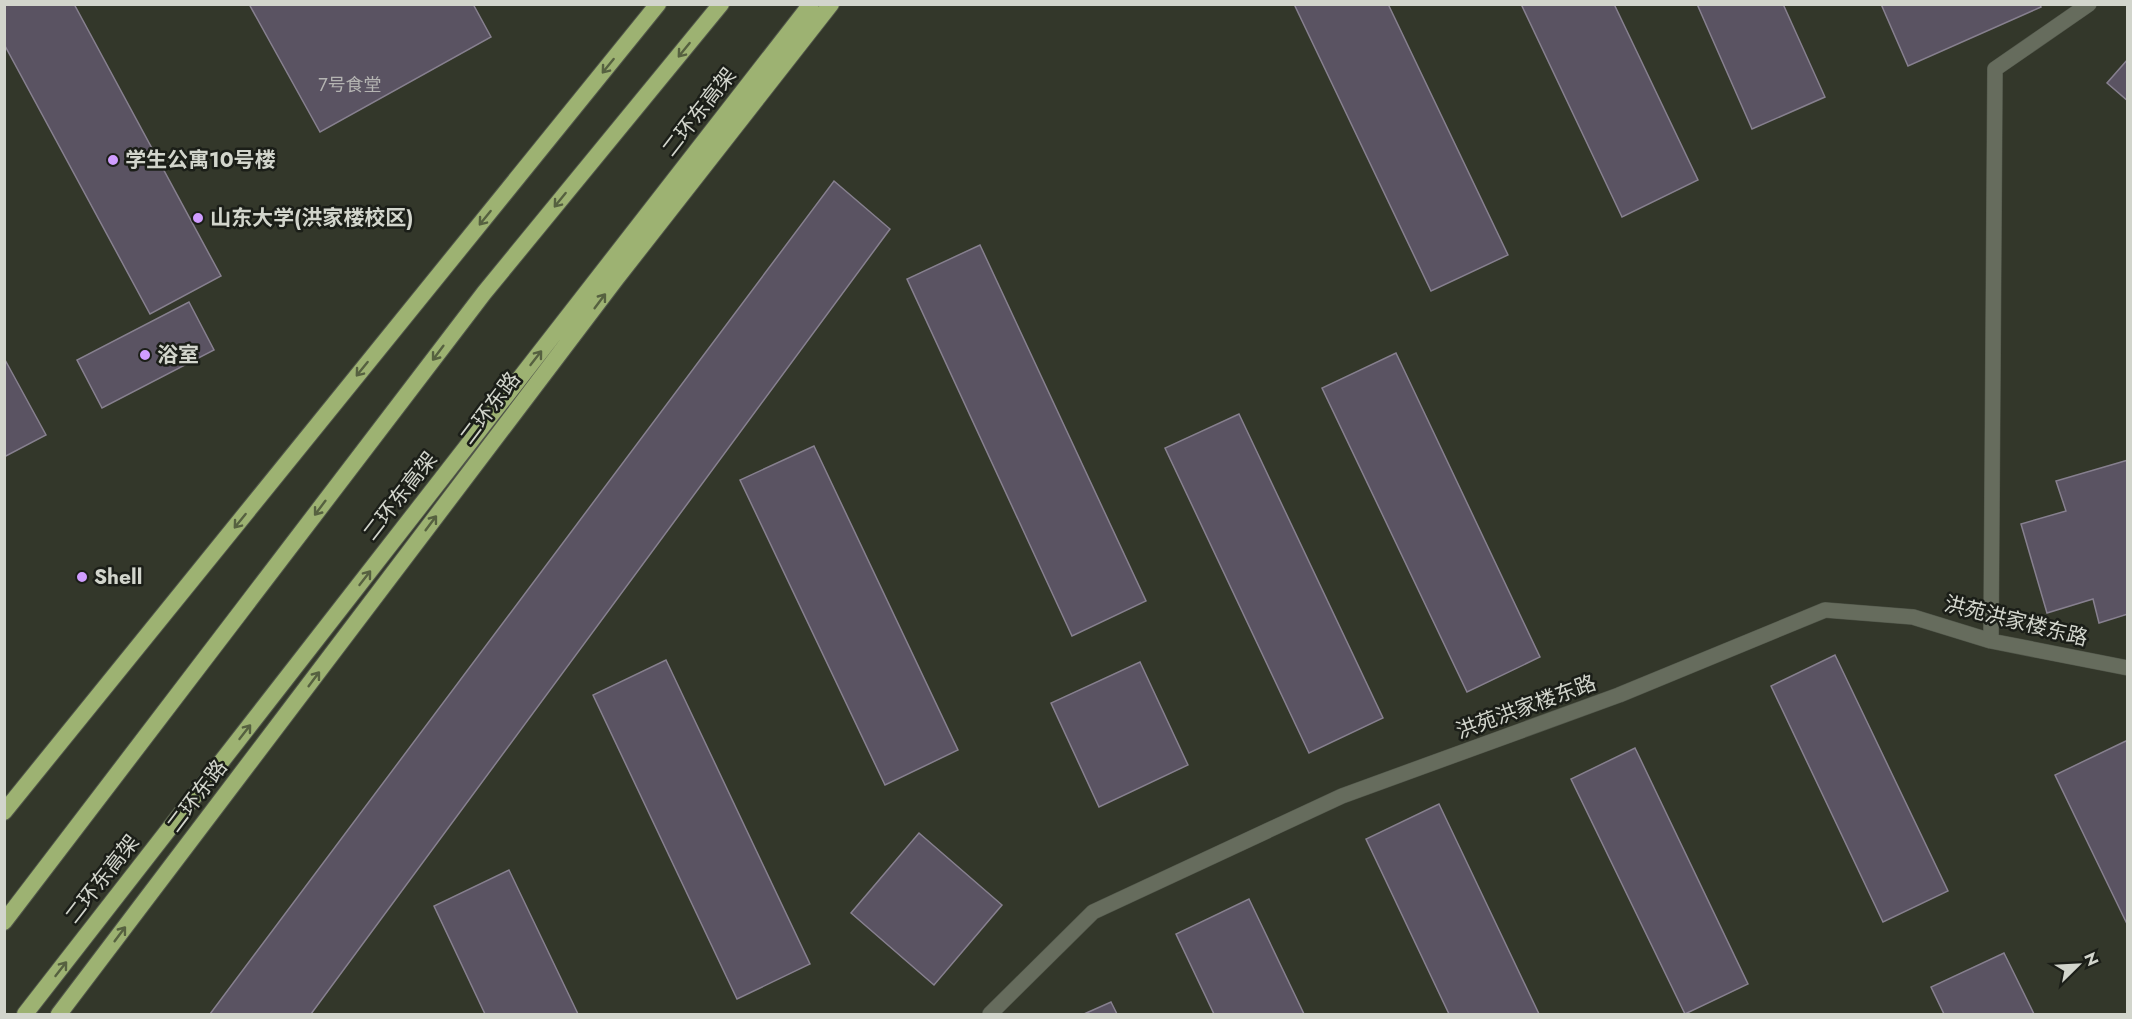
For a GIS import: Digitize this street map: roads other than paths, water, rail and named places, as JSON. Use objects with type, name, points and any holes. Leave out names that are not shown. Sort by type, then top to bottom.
[{"type":"highway","points":[[4,812],[658,4]]},
{"type":"highway","points":[[4,922],[484,292],[721,4]]},
{"type":"highway","name":"二环东高架","points":[[25,1014],[811,4]]},
{"type":"highway","name":"二环东路","points":[[59,1014],[616,279],[831,4]]},
{"type":"street","points":[[1991,641],[1995,69],[2089,4]]},
{"type":"street","name":"洪苑洪家楼东路","points":[[990,1014],[1093,912],[1342,796],[1619,695],[1825,610],[1913,617],[1991,641],[2127,668]]},
{"type":"place","name":"学生公寓10号楼","points":[[113,160]]},
{"type":"place","name":"山东大学(洪家楼校区)","points":[[198,218]]},
{"type":"place","name":"浴室","points":[[145,355]]},
{"type":"place","name":"Shell","points":[[82,577]]}]
